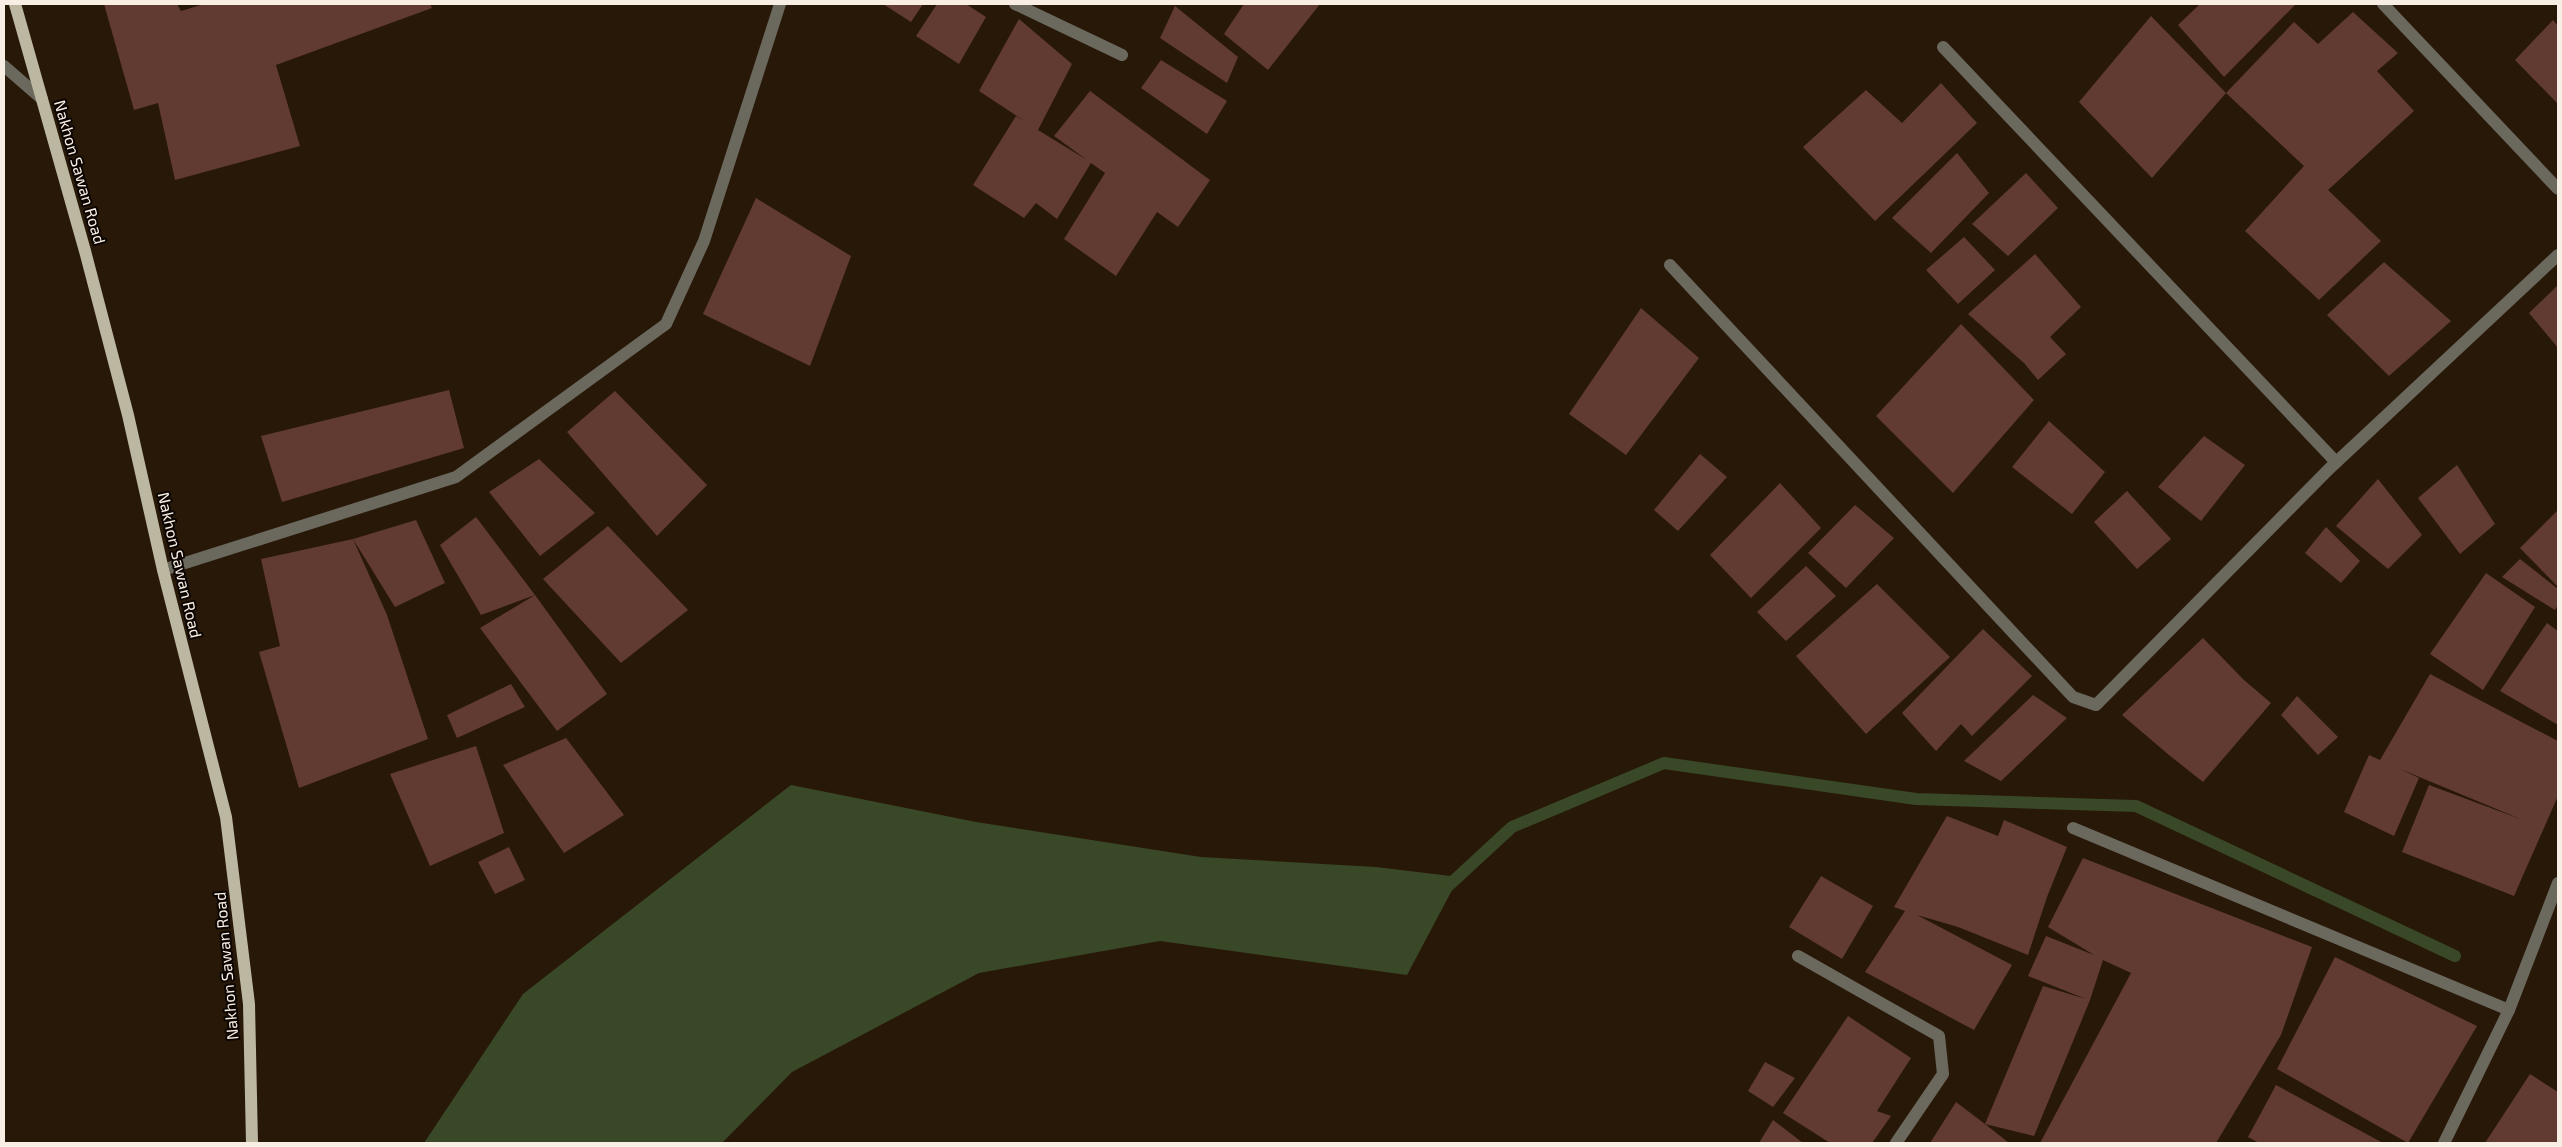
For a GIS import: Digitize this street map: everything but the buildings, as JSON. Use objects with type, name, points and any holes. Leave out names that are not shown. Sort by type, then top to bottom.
[{"type":"main road","name":"Nakhon Sawan Road","points":[[15,4],[128,415],[163,570],[226,817],[249,1004],[252,1143]]},
{"type":"street","points":[[163,570],[456,477],[666,324],[704,241],[780,4]]},
{"type":"street","points":[[1015,4],[1122,55]]},
{"type":"street","points":[[2383,4],[2558,189]]},
{"type":"street","points":[[1943,47],[2336,462]]},
{"type":"street","points":[[4,66],[42,99]]},
{"type":"street","points":[[1670,265],[2073,697],[2096,705],[2336,462],[2558,255]]},
{"type":"street","points":[[2073,828],[2509,1010]]},
{"type":"street","points":[[2444,1143],[2509,1010],[2555,904],[2558,883]]},
{"type":"street","points":[[1798,956],[1939,1036],[1943,1074],[1896,1143]]},
{"type":"shaded area","points":[[791,785],[976,822],[1201,857],[1376,867],[1459,877],[1407,975],[1160,941],[979,973],[792,1072],[722,1143],[424,1143],[523,994]]},
{"type":"waterway","points":[[1447,887],[1512,827],[1664,763],[1916,799],[2136,806],[2455,956]]}]
